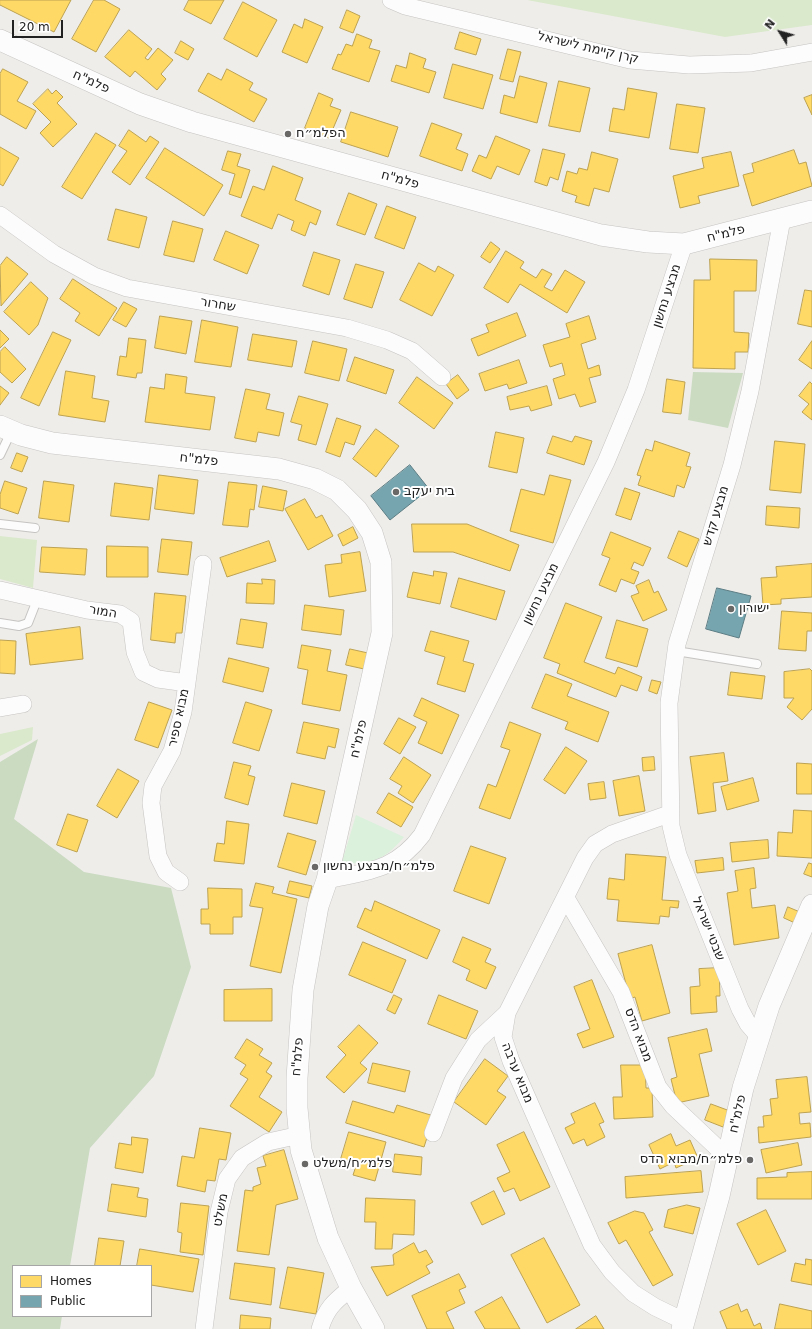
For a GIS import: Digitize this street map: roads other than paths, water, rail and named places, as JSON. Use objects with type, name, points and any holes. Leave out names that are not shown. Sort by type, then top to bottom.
[{"type":"street","name":"קרן קיימת לישראל","points":[[390,0],[405,6],[630,60],[689,65],[751,63],[812,52]]},
{"type":"street","name":"פלמ\"ח","points":[[0,40],[140,104],[192,122],[600,235],[648,242],[684,244],[812,211]]},
{"type":"street","name":"שחרור","points":[[0,215],[54,254],[94,276],[127,288],[347,328],[387,340],[412,351],[442,377]]},
{"type":"street","name":"מבצע קדש","points":[[670,814],[669,703],[676,651],[732,465],[750,391],[782,219]]},
{"type":"street","name":"מבצע נחשון","points":[[327,880],[377,869],[394,862],[411,850],[422,835],[606,462],[636,390],[684,244]]},
{"type":"street","name":"פלמ\"ח","points":[[6,428],[21,435],[52,443],[279,469],[315,479],[337,490],[357,510],[372,533],[381,562],[382,633],[327,880],[318,906],[303,990],[297,1078],[297,1108],[301,1150],[328,1238],[351,1288],[374,1329]]},
{"type":"street","name":"מבוא ספיר","points":[[180,882],[166,872],[158,856],[151,803],[153,786],[172,752],[183,712],[202,564]]},
{"type":"street","name":"המור","points":[[0,590],[37,600],[87,610],[120,614],[131,620],[135,652],[143,672],[158,679],[187,683]]},
{"type":"street","points":[[0,708],[23,704]]},
{"type":"street","name":"מבוא ערבה","points":[[670,814],[612,834],[595,844],[585,858],[566,898],[523,978],[507,1013],[503,1037],[511,1061],[592,1245],[612,1272],[633,1293],[683,1325]]},
{"type":"street","name":"שבטי ישראל","points":[[670,814],[678,855],[740,1009],[748,1024],[760,1038]]},
{"type":"street","name":"מבוא הדס","points":[[566,898],[621,992],[658,1086],[673,1106],[728,1158]]},
{"type":"street","name":"פלמ\"ח","points":[[683,1325],[719,1196],[743,1088],[770,1006],[812,905]]},
{"type":"street","points":[[433,1133],[454,1078],[478,1040],[507,1013]]},
{"type":"street","name":"משלט","points":[[204,1329],[219,1212],[227,1179],[242,1158],[268,1142],[300,1135]]},
{"type":"street","points":[[320,1329],[323,1316],[333,1303],[351,1288]]},
{"type":"lane","points":[[0,455],[6,428]]},
{"type":"lane","points":[[0,524],[35,528]]},
{"type":"lane","points":[[0,623],[19,626],[28,623],[37,600]]},
{"type":"lane","points":[[676,651],[757,664]]},
{"type":"place","name":"הפלמ״ח","points":[[288,134]]},
{"type":"place","name":"בית יעקב","points":[[396,492]]},
{"type":"place","name":"ישורון","points":[[731,609]]},
{"type":"place","name":"פלמ״ח/מבצע נחשון","points":[[315,867]]},
{"type":"place","name":"פלמ״ח/מבוא הדס","points":[[750,1160]]},
{"type":"place","name":"פלמ״ח/משלט","points":[[305,1164]]}]
